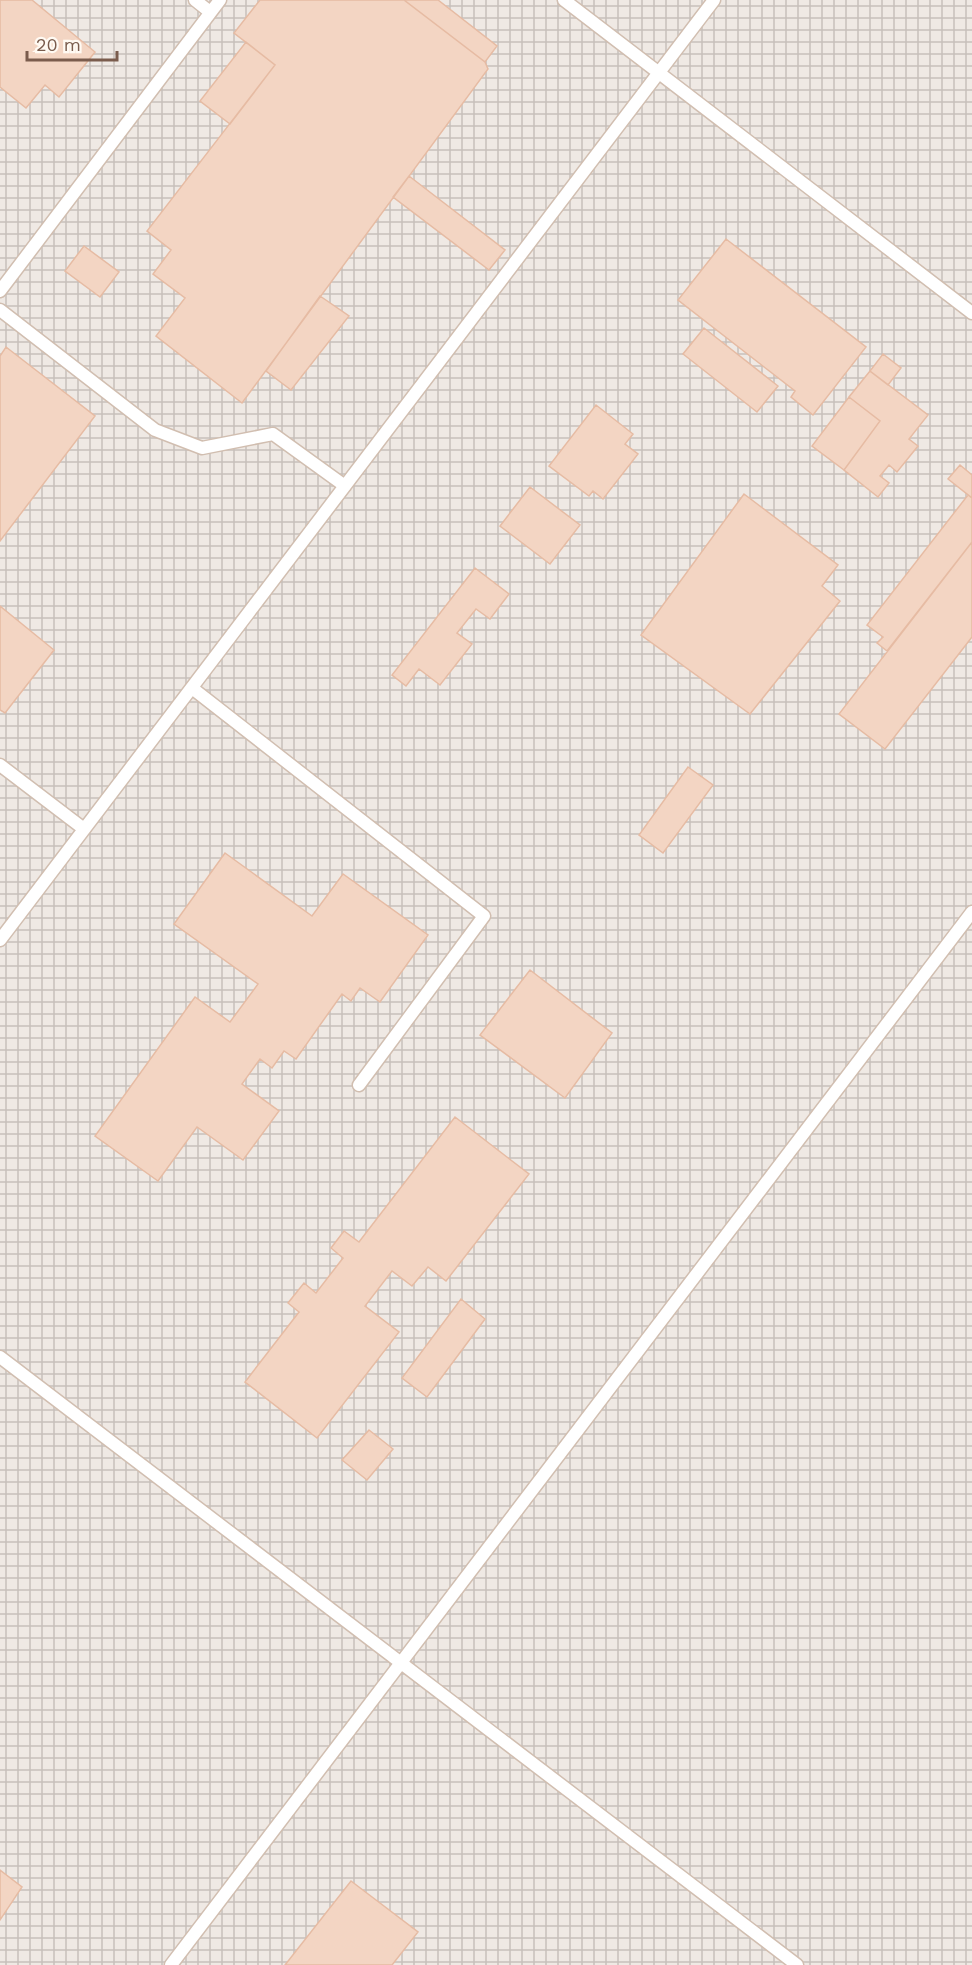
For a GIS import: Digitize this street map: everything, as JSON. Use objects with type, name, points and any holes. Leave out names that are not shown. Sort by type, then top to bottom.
[{"type":"lane","points":[[195,0],[210,12]]},
{"type":"lane","points":[[0,291],[219,0]]},
{"type":"lane","points":[[564,0],[972,314]]},
{"type":"lane","points":[[0,940],[714,0]]},
{"type":"lane","points":[[0,310],[155,430],[202,448],[273,434],[345,486]]},
{"type":"lane","points":[[192,688],[484,916],[359,1085]]},
{"type":"lane","points":[[0,765],[84,830]]},
{"type":"lane","points":[[171,1965],[972,912]]},
{"type":"lane","points":[[0,1357],[797,1965]]},
{"type":"shaded area","points":[[0,0],[972,0],[972,1965],[0,1965]]},
{"type":"building","points":[[0,0],[32,0],[95,52],[59,97],[45,85],[26,108],[0,87]]},
{"type":"building","points":[[260,0],[404,0],[485,62],[488,69],[242,403],[156,336],[185,298],[153,274],[171,250],[147,231],[275,65],[234,33]]},
{"type":"building","points":[[404,0],[438,0],[497,46],[485,62]]},
{"type":"building","points":[[246,42],[275,65],[230,124],[200,101]]},
{"type":"building","points":[[409,176],[505,250],[489,270],[393,197]]},
{"type":"building","points":[[726,239],[866,347],[813,415],[791,397],[795,391],[678,300]]},
{"type":"building","points":[[84,246],[119,272],[100,297],[65,271]]},
{"type":"building","points":[[320,296],[349,316],[291,390],[266,371]]},
{"type":"building","points":[[704,328],[778,386],[757,412],[683,354]]},
{"type":"building","points":[[6,347],[95,416],[0,541],[0,356]]},
{"type":"building","points":[[883,354],[901,368],[888,385],[870,371]]},
{"type":"building","points":[[870,371],[928,415],[909,439],[918,446],[897,472],[889,465],[880,476],[889,483],[878,497],[844,470],[880,421],[849,397]]},
{"type":"building","points":[[849,397],[880,421],[844,470],[812,446]]},
{"type":"building","points":[[596,405],[633,434],[625,444],[638,454],[603,499],[593,491],[589,496],[549,466]]},
{"type":"building","points":[[960,465],[972,475],[972,498],[948,479]]},
{"type":"building","points":[[530,487],[580,525],[550,564],[500,526]]},
{"type":"building","points":[[744,494],[838,565],[822,586],[840,601],[750,714],[641,635]]},
{"type":"building","points":[[968,495],[972,498],[972,542],[887,651],[877,643],[883,637],[867,625]]},
{"type":"building","points":[[972,542],[972,637],[885,749],[839,714]]},
{"type":"building","points":[[475,568],[509,594],[490,619],[476,609],[457,633],[472,644],[440,685],[419,669],[406,686],[392,675]]},
{"type":"building","points":[[0,606],[54,650],[5,713],[0,710]]},
{"type":"building","points":[[688,767],[713,785],[663,853],[639,835]]},
{"type":"building","points":[[225,853],[312,916],[343,874],[428,935],[380,1002],[360,988],[351,1001],[342,994],[296,1059],[284,1051],[272,1068],[260,1059],[242,1084],[279,1111],[243,1160],[197,1127],[158,1181],[95,1136],[195,997],[230,1022],[258,984],[174,924]]},
{"type":"building","points":[[530,970],[612,1033],[565,1098],[480,1035]]},
{"type":"building","points":[[455,1117],[529,1174],[446,1281],[428,1267],[412,1286],[392,1271],[365,1306],[399,1332],[317,1438],[245,1382],[299,1312],[288,1303],[304,1283],[316,1293],[343,1258],[331,1248],[344,1231],[359,1242]]},
{"type":"building","points":[[461,1299],[485,1319],[427,1397],[402,1378]]},
{"type":"building","points":[[369,1430],[393,1449],[367,1480],[342,1460]]},
{"type":"building","points":[[0,1870],[22,1887],[0,1920]]},
{"type":"building","points":[[351,1881],[418,1932],[392,1965],[285,1965]]}]
